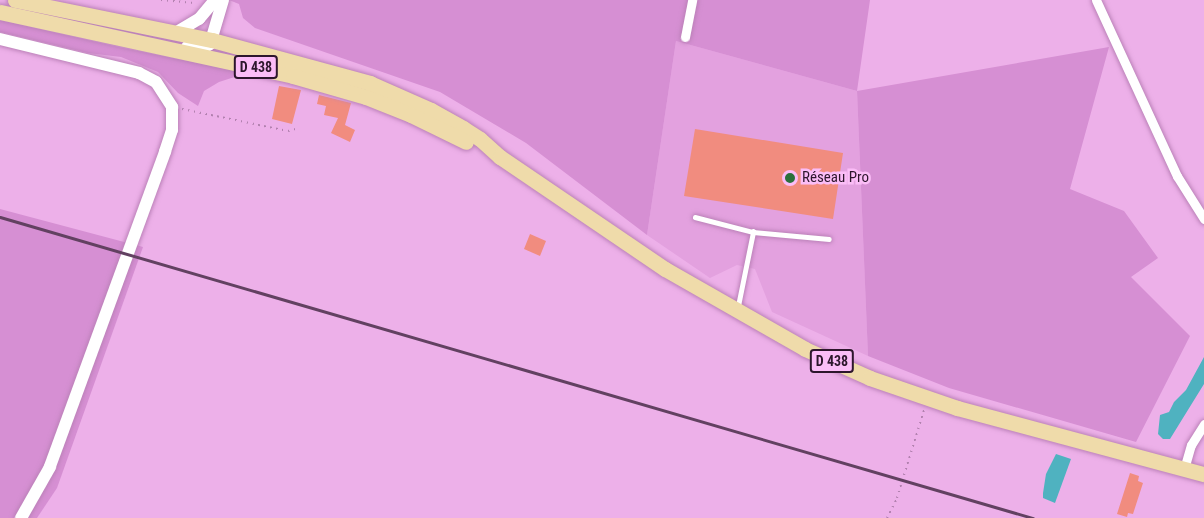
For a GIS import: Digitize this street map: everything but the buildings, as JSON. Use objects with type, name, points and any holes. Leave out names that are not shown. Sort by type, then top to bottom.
[{"type":"main road","name":"D 438","points":[[15,0],[212,40],[342,74],[403,97],[480,139],[500,157],[665,269],[736,312],[839,364],[927,399],[1028,429],[1204,474]]},
{"type":"main road","name":"D 438","points":[[8,14],[208,56],[366,97],[411,115],[500,157]]},
{"type":"street","points":[[685,38],[692,0]]},
{"type":"street","points":[[1096,0],[1177,176],[1204,219]]},
{"type":"street","points":[[177,32],[199,19],[217,2]]},
{"type":"street","points":[[8,14],[53,18],[196,49],[207,47],[212,40],[217,2]]},
{"type":"street","points":[[0,39],[139,73],[156,82],[172,107],[172,130],[165,152],[50,467],[21,518]]},
{"type":"street","points":[[1184,469],[1191,445],[1204,424]]},
{"type":"lane","points":[[695,217],[753,232],[829,239]]},
{"type":"lane","points":[[736,312],[753,232]]},
{"type":"path","points":[[161,0],[217,2]]},
{"type":"path","points":[[172,107],[288,131],[299,128]]},
{"type":"path","points":[[887,518],[897,498],[927,399]]},
{"type":"shaded area","points":[[229,0],[870,0],[857,91],[676,41],[647,235],[526,143],[440,92],[255,28],[243,18],[239,4]]},
{"type":"shaded area","points":[[0,20],[247,73],[219,82],[204,91],[198,106],[178,93],[158,72],[121,57],[88,53],[0,32]]},
{"type":"shaded area","points":[[676,41],[857,91],[868,356],[772,312],[755,269],[737,265],[710,278],[647,235]]},
{"type":"shaded area","points":[[1109,47],[1070,189],[1124,211],[1158,258],[1131,277],[1190,336],[1136,442],[949,388],[868,356],[857,91]]},
{"type":"shaded area","points":[[0,209],[143,247],[57,488],[37,518],[0,518]]},
{"type":"shaded area","points":[[1204,357],[1204,384],[1170,439],[1163,439],[1158,434],[1160,415],[1169,412],[1174,402],[1186,390]]},
{"type":"shaded area","points":[[1056,454],[1071,459],[1055,503],[1043,498],[1043,493],[1046,474]]},
{"type":"railway","points":[[0,217],[1033,518]]},
{"type":"place","name":"Réseau Pro","points":[[790,178]]}]
